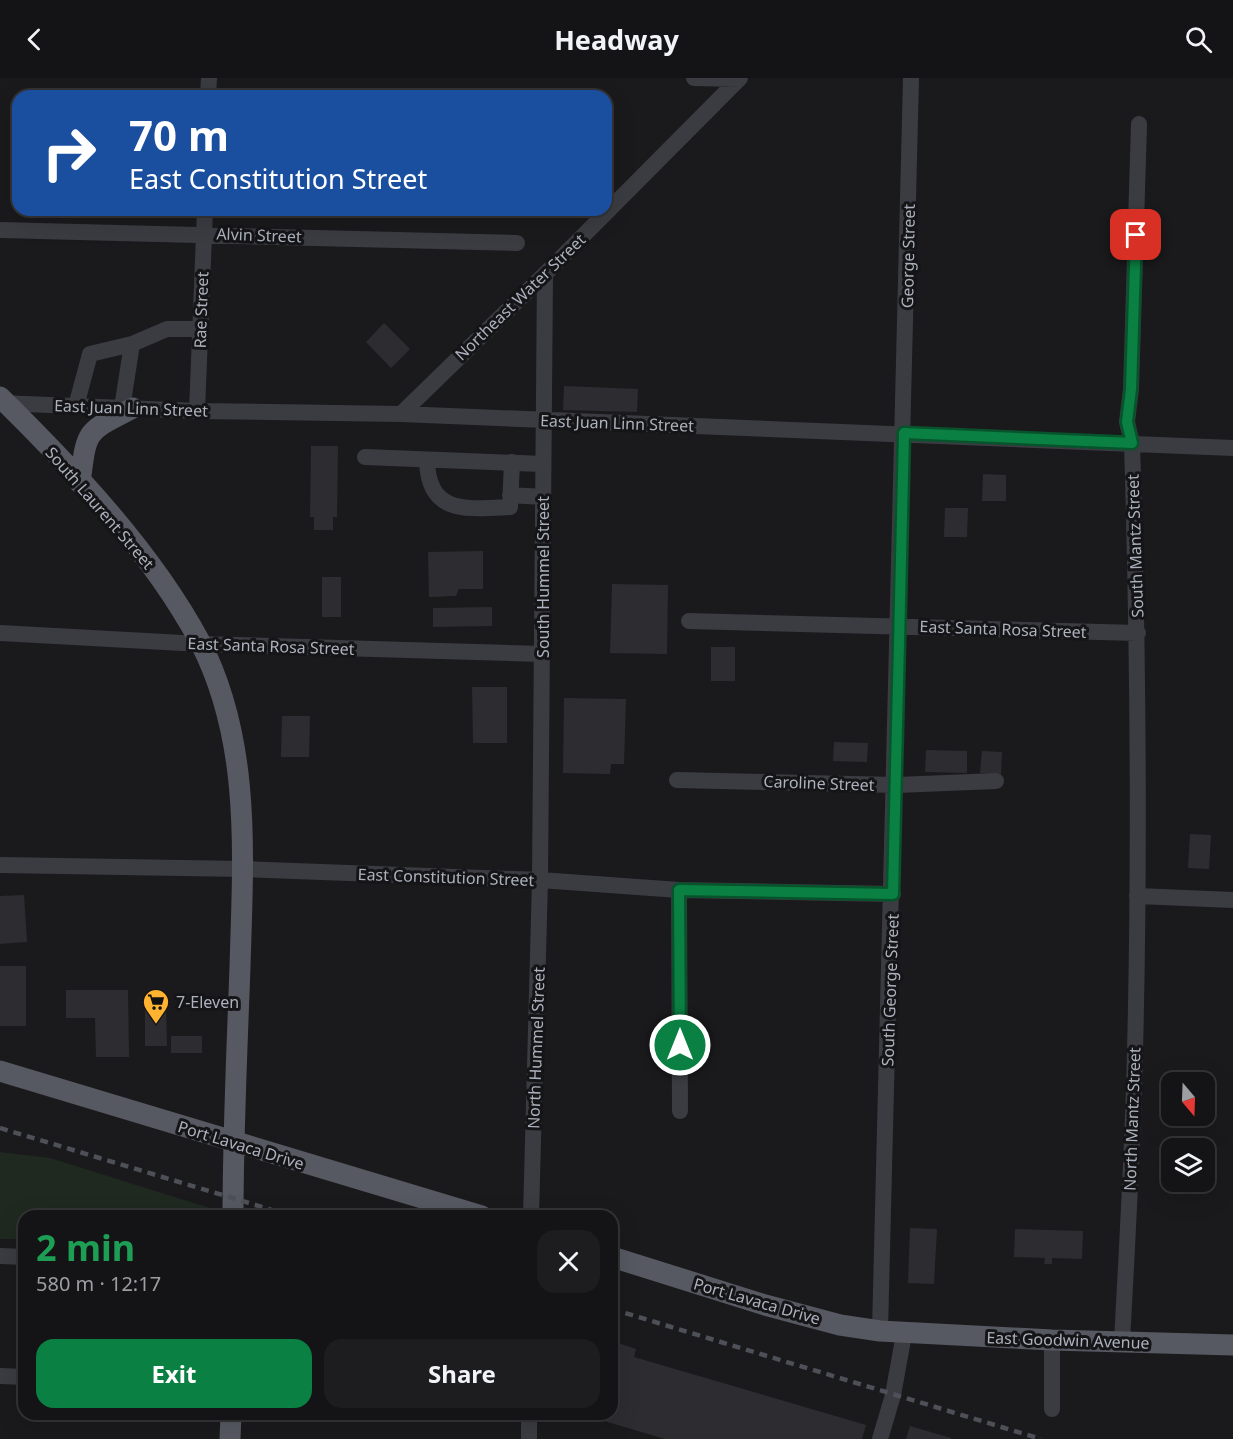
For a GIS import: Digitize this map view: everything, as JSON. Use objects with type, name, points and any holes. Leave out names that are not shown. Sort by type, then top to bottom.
[{"type":"main road","name":"South Laurent Street","points":[[2,401],[116,520],[165,582],[201,644],[228,717],[240,778],[243,869],[233,1210]]},
{"type":"main road","points":[[80,483],[84,451],[94,428],[128,408]]},
{"type":"main road","name":"Port Lavaca Drive","points":[[0,1071],[462,1210]]},
{"type":"main road","name":"Port Lavaca Drive","points":[[618,1259],[765,1305],[840,1325],[904,1334]]},
{"type":"main road","name":"East Goodwin Avenue","points":[[904,1334],[1233,1345]]},
{"type":"main road","points":[[230,1439],[231,1420]]},
{"type":"street","points":[[694,78],[739,79]]},
{"type":"street","name":"George Street","points":[[904,433],[912,78]]},
{"type":"street","name":"Northeast Water Street","points":[[612,207],[739,79]]},
{"type":"street","name":"South Mantz Street","points":[[1137,896],[1138,633],[1132,443],[1127,422],[1131,389],[1139,124]]},
{"type":"street","name":"Rae Street","points":[[197,411],[205,216]]},
{"type":"street","name":"Northeast Water Street","points":[[400,414],[603,216]]},
{"type":"street","name":"Alvin Street","points":[[0,230],[204,233],[517,243]]},
{"type":"street","name":"South Hummel Street","points":[[540,880],[545,274]]},
{"type":"street","points":[[76,406],[90,354],[132,344],[167,329],[200,329]]},
{"type":"street","points":[[128,408],[132,344]]},
{"type":"street","name":"East Juan Linn Street","points":[[2,401],[197,411],[400,414],[1233,448]]},
{"type":"street","name":"South George Street","points":[[880,1331],[904,433]]},
{"type":"street","points":[[365,457],[543,464]]},
{"type":"street","points":[[427,460],[428,482],[442,501],[470,508],[510,507],[512,462]]},
{"type":"street","points":[[510,495],[543,497]]},
{"type":"street","name":"East Santa Rosa Street","points":[[689,621],[1138,633]]},
{"type":"street","name":"East Santa Rosa Street","points":[[0,633],[201,644],[543,654]]},
{"type":"street","name":"Caroline Street","points":[[677,780],[896,785],[996,781]]},
{"type":"street","name":"East Constitution Street","points":[[0,865],[243,869],[540,880],[679,890],[893,894]]},
{"type":"street","name":"North Hummel Street","points":[[531,1210],[540,880]]},
{"type":"street","points":[[679,890],[680,1111]]},
{"type":"street","points":[[1137,896],[1233,900]]},
{"type":"street","name":"North Mantz Street","points":[[1122,1342],[1135,1053],[1137,896]]},
{"type":"street","points":[[0,1256],[18,1257]]},
{"type":"street","points":[[880,1439],[893,1395],[904,1334]]},
{"type":"street","points":[[1052,1340],[1052,1409]]},
{"type":"street","points":[[0,1376],[18,1377]]},
{"type":"street","points":[[529,1420],[529,1439]]},
{"type":"green space","points":[[0,1152],[50,1158],[210,1208],[210,1210],[18,1210],[18,1239],[0,1239]]},
{"type":"building","points":[[384,323],[410,349],[391,368],[366,342]]},
{"type":"building","points":[[564,386],[638,389],[637,412],[563,410]]},
{"type":"building","points":[[311,446],[338,446],[337,517],[333,517],[333,530],[314,530],[314,517],[310,517]]},
{"type":"building","points":[[983,474],[1006,475],[1006,501],[982,501]]},
{"type":"building","points":[[945,508],[968,508],[967,537],[944,537]]},
{"type":"building","points":[[483,551],[483,589],[459,589],[456,596],[429,597],[428,552]]},
{"type":"building","points":[[322,577],[341,577],[341,617],[322,617]]},
{"type":"building","points":[[612,584],[668,585],[667,654],[610,653]]},
{"type":"building","points":[[492,607],[492,626],[433,627],[433,608]]},
{"type":"building","points":[[711,647],[735,647],[735,681],[711,681]]},
{"type":"building","points":[[472,687],[507,687],[507,743],[473,743]]},
{"type":"building","points":[[564,698],[626,699],[624,764],[611,764],[610,774],[563,773]]},
{"type":"building","points":[[282,716],[310,716],[309,757],[281,757]]},
{"type":"building","points":[[834,742],[868,743],[867,762],[833,761]]},
{"type":"building","points":[[926,750],[967,751],[967,773],[925,772]]},
{"type":"building","points":[[982,751],[1002,752],[1001,774],[980,773]]},
{"type":"building","points":[[1190,834],[1211,835],[1209,869],[1188,868]]},
{"type":"building","points":[[24,895],[27,942],[0,944],[0,896]]},
{"type":"building","points":[[0,966],[26,966],[26,1026],[0,1026]]},
{"type":"building","points":[[66,990],[128,990],[129,1057],[96,1057],[95,1018],[66,1018]]},
{"type":"building","name":"7-Eleven","points":[[166,1003],[167,1046],[145,1046],[145,1004]]},
{"type":"building","points":[[171,1036],[202,1036],[202,1053],[171,1053]]},
{"type":"building","points":[[910,1228],[937,1229],[934,1284],[908,1283]]},
{"type":"building","points":[[1015,1229],[1083,1231],[1082,1259],[1052,1258],[1052,1264],[1044,1264],[1045,1258],[1014,1257]]},
{"type":"building","points":[[618,1343],[636,1349],[634,1357],[866,1425],[862,1439],[665,1439],[601,1420],[618,1420]]},
{"type":"building","points":[[910,1426],[951,1438],[951,1439],[906,1439]]},
{"type":"railway","points":[[0,1128],[272,1210]]},
{"type":"railway","points":[[618,1311],[1041,1439]]},
{"type":"place","name":"7-Eleven","points":[[156,1025]]},
{"type":"route","points":[[680,1045],[679,890],[893,894],[904,433],[1132,443],[1127,422],[1131,389],[1136,235]]}]
